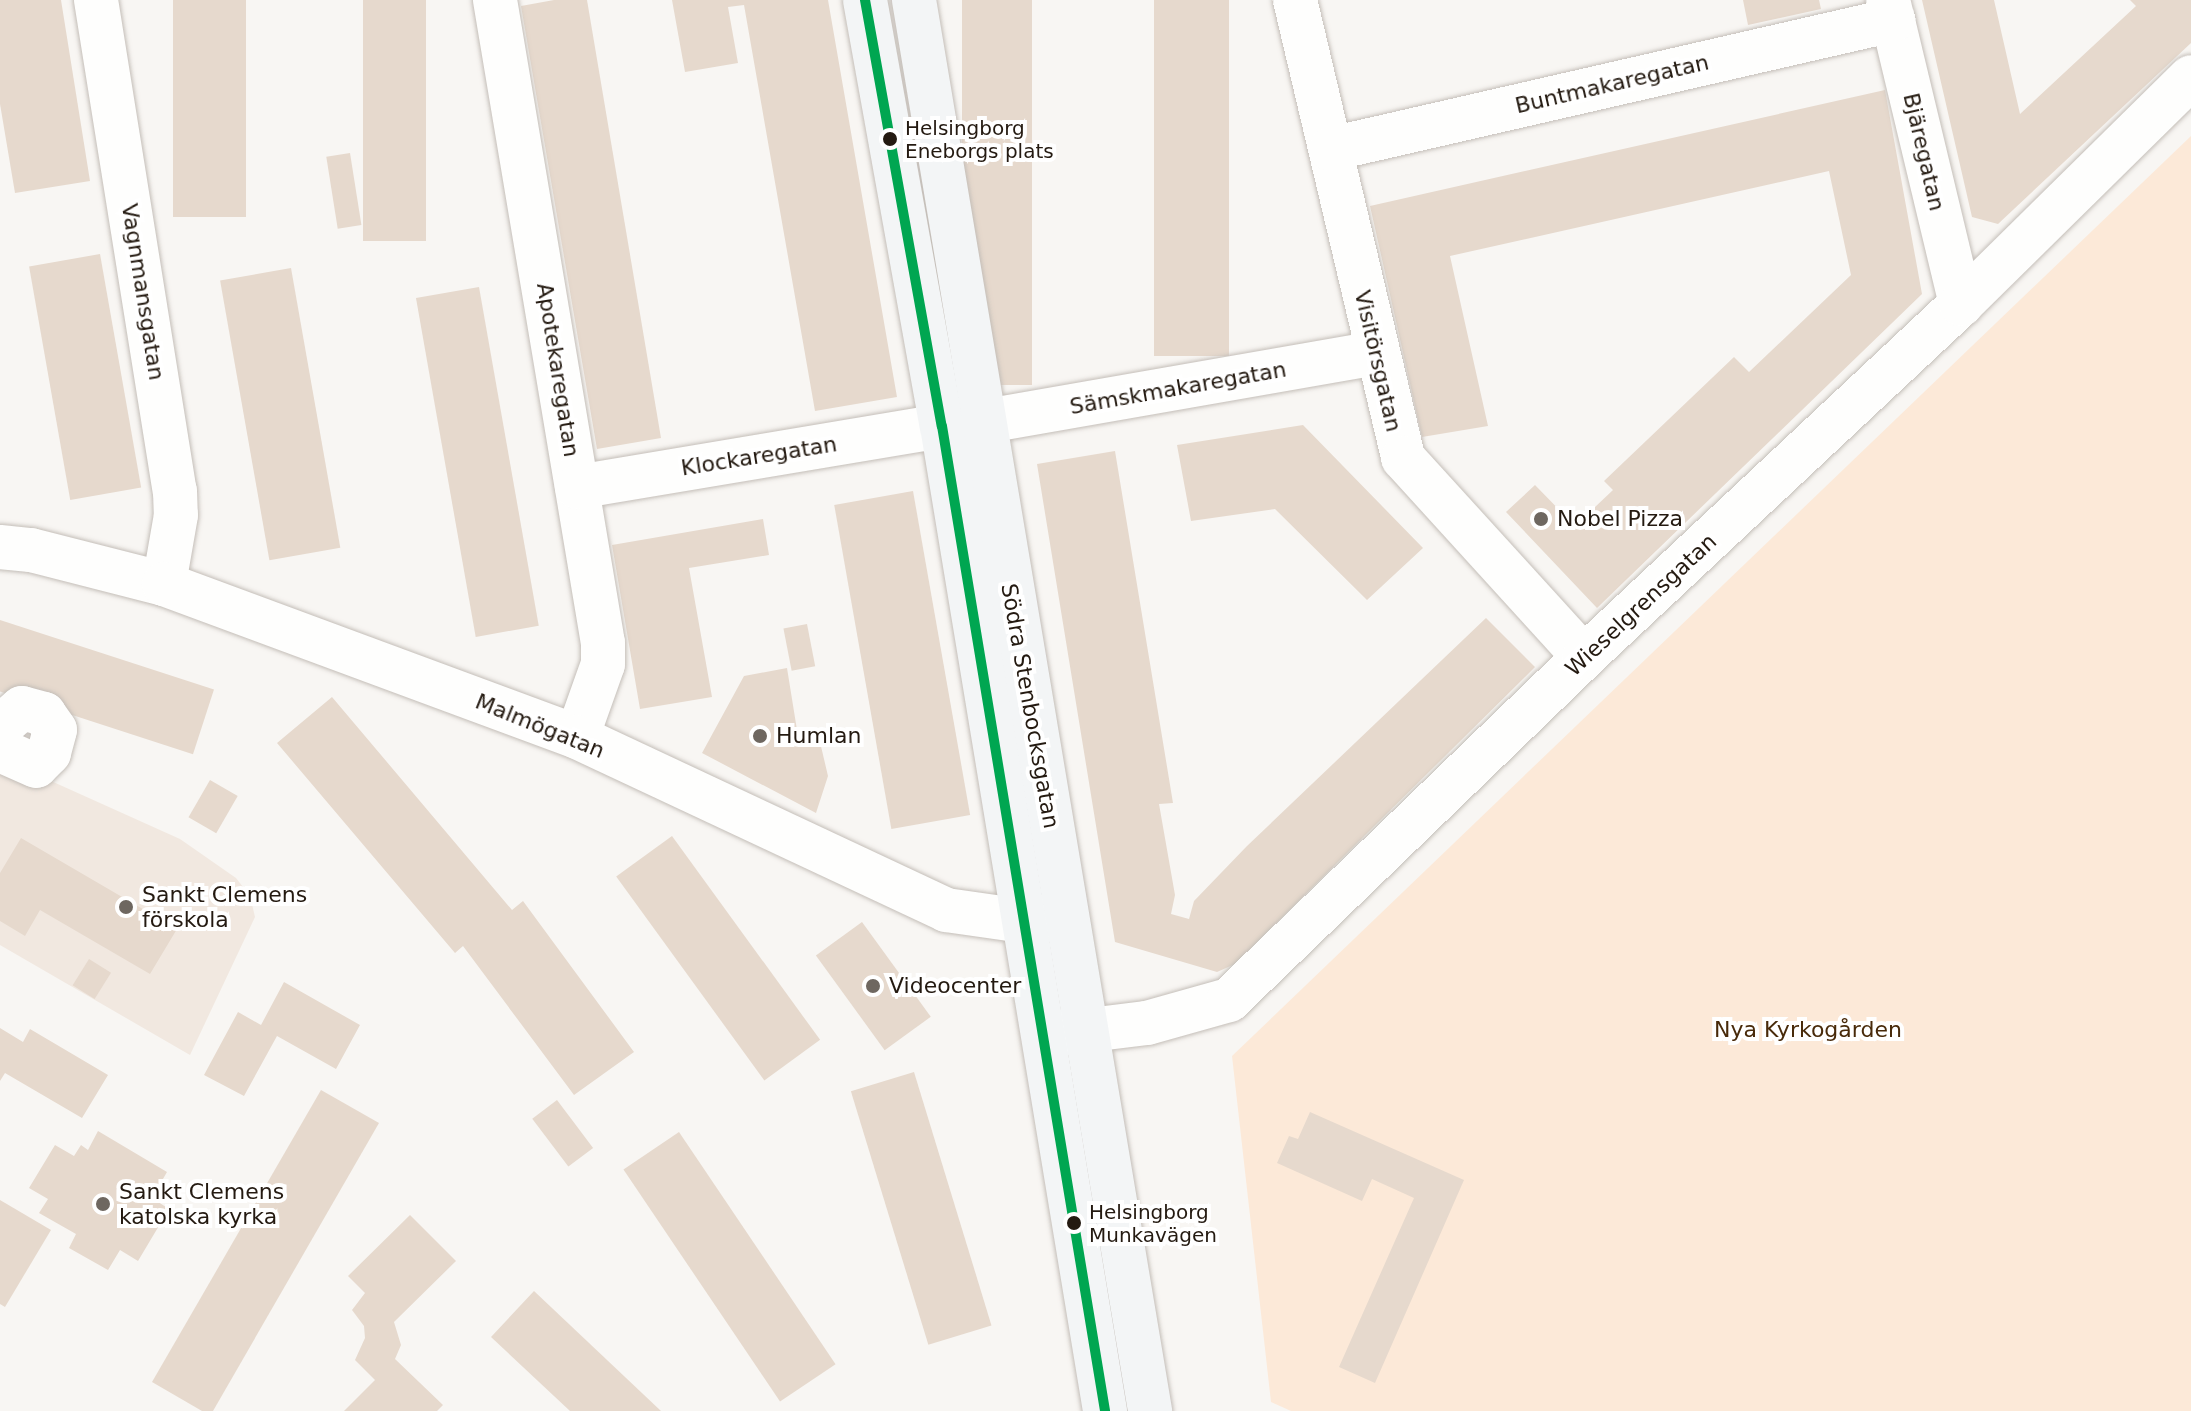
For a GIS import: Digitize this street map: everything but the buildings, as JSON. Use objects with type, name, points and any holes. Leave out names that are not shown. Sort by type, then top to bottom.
[{"type":"main road","name":"Södra Stenbocksgatan","points":[[865,0],[1070,919],[1151,1411]]},
{"type":"main road","name":"Södra Stenbocksgatan","points":[[914,0],[961,424],[1023,921],[1100,1410]]},
{"type":"street","name":"Vagnmansgatan","points":[[96,0],[175,491],[176,515],[164,584]]},
{"type":"street","name":"Apotekaregatan","points":[[495,0],[603,643],[603,664],[577,737]]},
{"type":"street","name":"Visitörsgatan","points":[[1295,0],[1395,439],[1410,470],[1584,657]]},
{"type":"street","name":"Buntmakaregatan","points":[[1331,149],[1891,10]]},
{"type":"street","name":"Bjäregatan","points":[[1891,10],[1961,304]]},
{"type":"street","name":"Wieselgrensgatan","points":[[1043,1036],[1185,1015],[1229,1000],[1584,657],[1961,304],[2191,77]]},
{"type":"street","name":"Sämskmakaregatan","points":[[961,424],[1376,353]]},
{"type":"street","name":"Klockaregatan","points":[[577,487],[961,424]]},
{"type":"street","name":"Malmögatan","points":[[0,547],[31,550],[164,584],[577,737],[902,893],[946,910],[1023,921],[1070,919]]},
{"type":"street","points":[[0,727],[22,708],[44,714],[55,730],[49,753],[36,766],[0,750]]},
{"type":"street","points":[[1100,1410],[1151,1411]]},
{"type":"shaded area","name":"Sankt Clemens förskola","points":[[0,758],[180,839],[236,878],[250,896],[255,917],[190,1055],[0,945]]},
{"type":"green space","name":"Nya Kyrkogården","points":[[2191,136],[2191,1411],[1291,1411],[1271,1402],[1232,1056]]},
{"type":"transit line","points":[[865,0],[942,426],[1105,1411]]},
{"type":"place","name":"Helsingborg Eneborgs plats","points":[[890,139]]},
{"type":"place","name":"Nobel Pizza","points":[[1541,519]]},
{"type":"place","name":"Humlan","points":[[760,736]]},
{"type":"place","name":"Sankt Clemens förskola","points":[[126,907]]},
{"type":"place","name":"Videocenter","points":[[873,986]]},
{"type":"place","name":"Sankt Clemens katolska kyrka","points":[[103,1204]]},
{"type":"place","name":"Helsingborg Munkavägen","points":[[1074,1223]]}]
